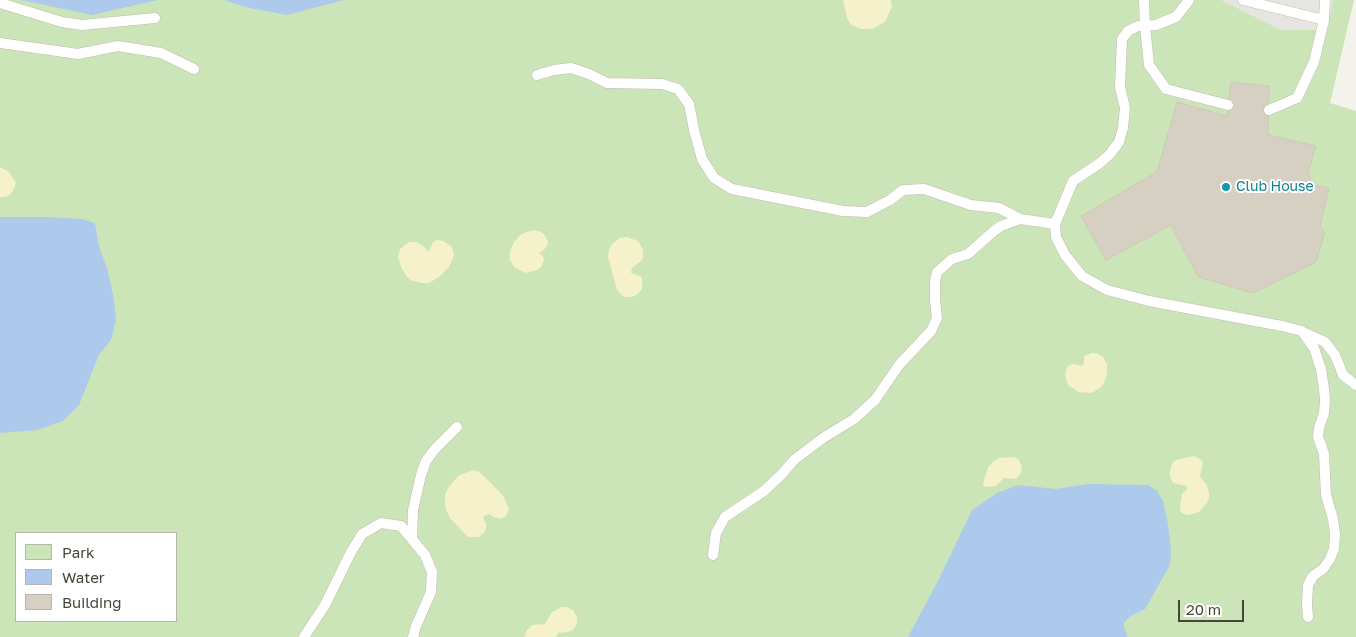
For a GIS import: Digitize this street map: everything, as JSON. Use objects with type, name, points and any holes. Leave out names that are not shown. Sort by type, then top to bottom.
[{"type":"lane","points":[[1144,0],[1149,65],[1166,89],[1228,104]]},
{"type":"lane","points":[[1189,0],[1176,17],[1156,25],[1138,26],[1128,31],[1122,39],[1120,87],[1125,108],[1123,128],[1119,142],[1100,163],[1073,181],[1055,224],[1056,237],[1065,255],[1082,276],[1107,290],[1149,301],[1302,331],[1325,342],[1335,355],[1343,375],[1356,385]]},
{"type":"lane","points":[[1243,0],[1324,20]]},
{"type":"lane","points":[[1269,110],[1297,98],[1314,62],[1324,20],[1325,0]]},
{"type":"lane","points":[[0,3],[62,22],[82,25],[155,18]]},
{"type":"lane","points":[[0,42],[78,54],[118,46],[161,54],[194,69]]},
{"type":"lane","points":[[537,75],[571,68],[607,83],[662,84],[678,89],[689,104],[702,159],[714,178],[732,189],[843,211],[867,212],[890,200],[903,190],[924,189],[971,205],[999,208],[1020,219],[1055,224]]},
{"type":"lane","points":[[713,555],[716,533],[725,517],[764,491],[794,460],[854,419],[875,400],[899,365],[931,331],[937,318],[935,281],[937,272],[952,259],[968,254],[1001,226],[1020,219]]},
{"type":"lane","points":[[1302,331],[1314,348],[1321,369],[1325,401],[1318,436],[1324,454],[1326,495],[1335,534],[1334,549],[1330,559],[1323,569],[1313,576],[1308,585],[1308,617]]},
{"type":"lane","points":[[412,539],[413,510],[426,461],[457,427]]},
{"type":"lane","points":[[304,637],[325,605],[362,534],[381,523],[401,526],[425,556],[432,572],[431,592],[413,637]]},
{"type":"green space","points":[[0,0],[1354,0],[1330,103],[1356,111],[1356,637],[0,637]]},
{"type":"sand","points":[[843,0],[891,0],[892,7],[885,22],[874,28],[861,29],[851,25],[847,18]]},
{"type":"sand","points":[[0,167],[9,172],[16,182],[13,191],[8,196],[3,197],[0,197]]},
{"type":"sand","points":[[534,230],[544,234],[548,244],[539,253],[544,259],[542,266],[537,270],[525,273],[514,267],[510,260],[510,251],[519,236]]},
{"type":"sand","points":[[627,237],[638,241],[643,250],[641,261],[632,268],[631,273],[642,278],[642,289],[632,297],[624,297],[617,290],[608,257],[612,244],[620,238]]},
{"type":"sand","points":[[436,240],[443,241],[452,247],[454,255],[449,267],[439,277],[429,283],[410,280],[401,267],[398,257],[400,249],[409,242],[416,242],[429,251]]},
{"type":"sand","points":[[1092,353],[1103,357],[1107,364],[1104,383],[1092,393],[1079,392],[1068,385],[1065,373],[1069,365],[1082,366],[1084,364],[1084,356]]},
{"type":"sand","points":[[1194,456],[1203,462],[1200,477],[1207,485],[1209,498],[1199,512],[1189,515],[1181,512],[1180,507],[1182,494],[1187,489],[1187,486],[1173,483],[1170,472],[1172,463],[1176,460]]},
{"type":"sand","points":[[1014,457],[1019,460],[1022,467],[1021,473],[1017,478],[1004,478],[996,486],[985,487],[983,484],[988,467],[999,458]]},
{"type":"sand","points":[[473,470],[478,471],[504,497],[509,509],[506,516],[501,519],[489,514],[483,517],[486,528],[479,537],[468,537],[450,518],[445,503],[445,495],[448,488],[458,476]]},
{"type":"sand","points":[[562,607],[573,610],[577,617],[577,624],[573,630],[558,633],[556,637],[524,637],[532,625],[545,624],[552,612]]},
{"type":"shaded area","points":[[1221,0],[1333,0],[1327,30],[1281,30]]},
{"type":"water","points":[[21,0],[158,0],[92,15]]},
{"type":"water","points":[[224,0],[344,0],[287,15],[249,8]]},
{"type":"water","points":[[0,217],[82,219],[95,223],[99,247],[107,268],[113,294],[116,320],[111,340],[99,355],[79,405],[63,421],[37,430],[0,433]]},
{"type":"water","points":[[1088,484],[1148,485],[1157,491],[1163,501],[1168,524],[1171,550],[1170,565],[1145,609],[1129,617],[1124,623],[1128,637],[908,637],[938,581],[972,510],[997,493],[1018,485],[1056,489]]},
{"type":"building","name":"Club House","points":[[1231,82],[1269,86],[1268,135],[1316,146],[1308,173],[1313,185],[1329,188],[1320,227],[1325,232],[1316,262],[1253,293],[1198,277],[1171,225],[1106,260],[1081,216],[1157,172],[1177,102],[1227,116]]},
{"type":"place","name":"Club House","points":[[1226,187]]}]
